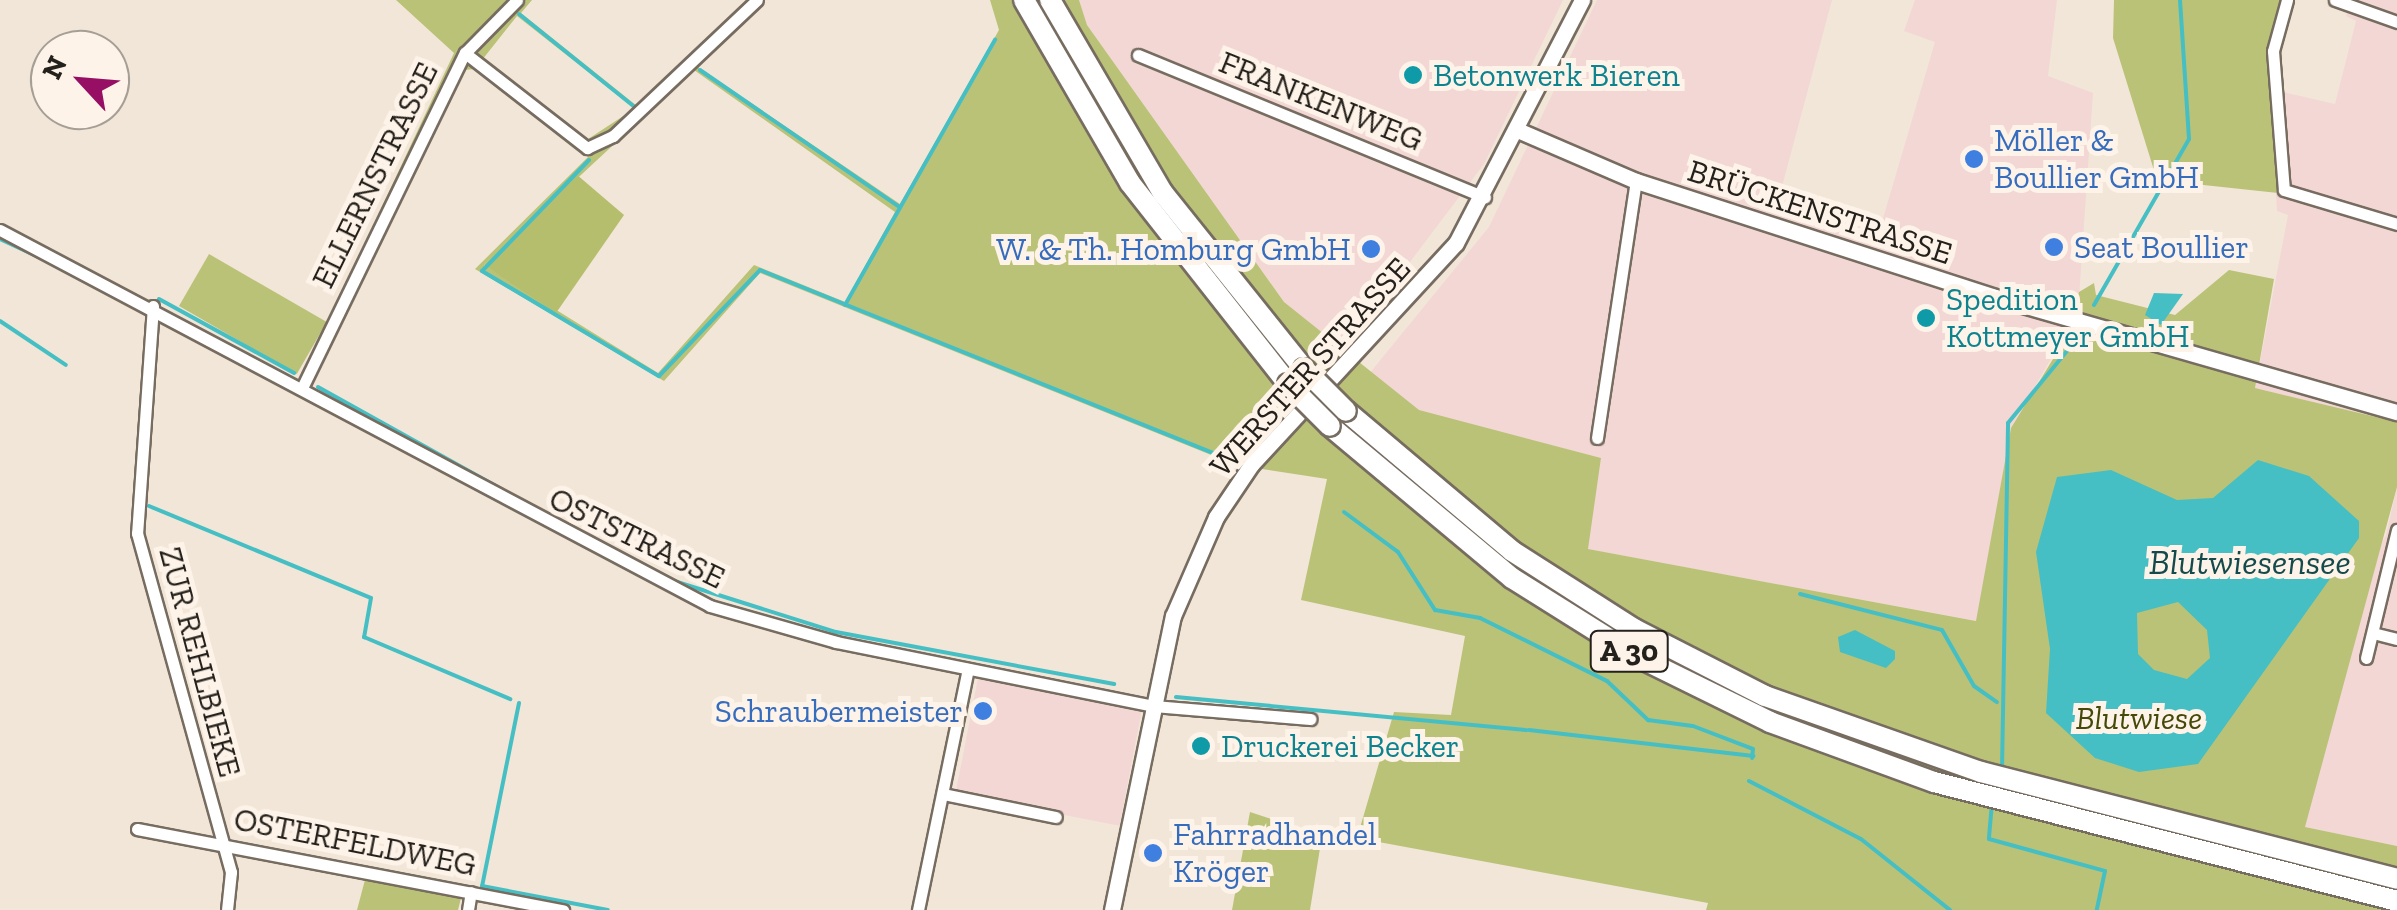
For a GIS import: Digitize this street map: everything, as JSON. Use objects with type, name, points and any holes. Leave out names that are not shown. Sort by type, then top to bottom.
[{"type":"highway","name":"A 30","points":[[1024,0],[1130,183],[1288,384],[1330,426],[1464,542],[1638,657],[1785,728],[1978,782],[2014,780],[2397,879]]},
{"type":"highway","name":"A 30","points":[[1050,0],[1164,193],[1304,369],[1346,411],[1512,551],[1634,629],[1766,696],[1978,782],[2009,802],[2397,901]]},
{"type":"main road","name":"WERSTER STRASSE","points":[[1112,910],[1172,616],[1216,517],[1251,466],[1387,328],[1484,197],[1582,0]]},
{"type":"main road","name":"BRÜCKENSTRASSE","points":[[1520,131],[1636,182],[2233,371],[2397,412]]},
{"type":"street","name":"ELLERNSTRASSE","points":[[302,388],[465,53],[517,0]]},
{"type":"street","points":[[465,53],[587,148],[613,136],[757,0]]},
{"type":"street","points":[[2287,0],[2273,50],[2284,190],[2397,224]]},
{"type":"street","points":[[2335,0],[2397,22]]},
{"type":"street","name":"FRANKENWEG","points":[[1138,55],[1484,197]]},
{"type":"street","points":[[1597,438],[1636,182]]},
{"type":"street","name":"OSTSTRASSE","points":[[0,230],[154,306],[670,590],[836,642],[968,670],[1154,706],[1310,719]]},
{"type":"street","name":"ZUR REHLBIEKE","points":[[154,306],[136,533],[234,889],[227,910]]},
{"type":"street","points":[[2366,658],[2397,530]]},
{"type":"street","points":[[2372,633],[2397,638]]},
{"type":"street","points":[[918,910],[968,670]]},
{"type":"street","points":[[943,794],[1056,818]]},
{"type":"street","name":"OSTERFELDWEG","points":[[136,829],[563,910]]},
{"type":"street","points":[[468,910],[471,892]]},
{"type":"shaded area","points":[[1079,0],[1563,0],[1484,164],[1342,352],[1284,302],[1087,25]]},
{"type":"shaded area","points":[[1597,0],[1832,0],[1776,209],[1876,242],[1935,42],[1904,31],[1915,0],[2057,0],[2048,76],[2093,93],[2078,312],[2011,428],[1977,621],[1587,549],[1601,458],[1419,411],[1369,374],[1489,227]]},
{"type":"shaded area","points":[[2351,0],[2397,0],[2397,422],[2255,388],[2288,215],[2277,211],[2270,89],[2335,104],[2356,21],[2346,16]]},
{"type":"shaded area","points":[[2397,487],[2397,846],[2238,813],[2386,535]]},
{"type":"shaded area","points":[[978,678],[1142,710],[1119,826],[955,794]]},
{"type":"green space","name":"Blutwiese","points":[[396,0],[532,0],[521,13],[637,106],[750,0],[764,0],[698,67],[900,204],[999,30],[990,0],[1079,0],[1087,25],[1284,302],[1419,410],[1601,458],[1588,549],[1976,621],[2011,428],[2070,331],[2079,292],[2094,283],[2096,295],[2175,315],[2229,270],[2274,279],[2255,388],[2397,422],[2397,487],[2305,827],[2397,846],[2397,910],[1706,910],[1708,903],[1357,838],[1394,712],[1451,715],[1465,636],[1301,600],[1327,479],[1236,465],[760,273],[664,381],[475,269],[588,157],[475,69],[465,70],[390,222],[378,215],[454,53]],"holes":[[[517,16],[634,108],[634,109],[585,141],[482,60]],[[694,70],[895,212],[845,302],[754,265],[658,373],[484,265]]]},
{"type":"green space","points":[[2114,0],[2281,0],[2269,52],[2278,193],[2157,180],[2113,38]]},
{"type":"green space","points":[[576,174],[624,215],[556,313],[484,265]]},
{"type":"green space","points":[[209,254],[327,322],[297,374],[179,306]]},
{"type":"green space","points":[[1250,812],[1322,836],[1310,910],[1232,910]]},
{"type":"green space","points":[[366,876],[461,898],[458,910],[357,910]]},
{"type":"water","points":[[2154,293],[2183,294],[2161,325],[2145,315]]},
{"type":"water","name":"Blutwiesensee","points":[[2258,460],[2309,476],[2359,521],[2359,538],[2198,764],[2139,772],[2095,758],[2046,713],[2050,649],[2036,552],[2057,477],[2111,470],[2177,500],[2213,498]],"holes":[[[2178,602],[2207,630],[2210,658],[2187,679],[2154,670],[2138,654],[2137,613]]]},
{"type":"water","points":[[1855,630],[1895,651],[1895,659],[1886,668],[1840,652],[1838,637]]},
{"type":"waterway","points":[[2094,305],[2189,139],[2180,0]]},
{"type":"waterway","points":[[519,14],[636,108]]},
{"type":"waterway","points":[[845,305],[995,40]]},
{"type":"waterway","points":[[700,70],[898,206]]},
{"type":"waterway","points":[[589,160],[482,271],[659,376],[760,270],[1238,463]]},
{"type":"waterway","points":[[0,239],[41,258]]},
{"type":"waterway","points":[[159,299],[294,373]]},
{"type":"waterway","points":[[0,321],[66,365]]},
{"type":"waterway","points":[[2002,770],[2008,423],[2075,341]]},
{"type":"waterway","points":[[318,387],[498,487]]},
{"type":"waterway","points":[[149,506],[371,598],[364,637],[510,699]]},
{"type":"waterway","points":[[1344,512],[1398,552],[1435,610],[1480,618],[1607,681],[1648,720],[1693,726],[1753,749],[1752,758]]},
{"type":"waterway","points":[[674,581],[836,632],[1114,684]]},
{"type":"waterway","points":[[1800,594],[1942,630],[1974,686],[1997,702]]},
{"type":"waterway","points":[[1176,697],[1526,730]]},
{"type":"waterway","points":[[519,703],[482,886],[608,910]]},
{"type":"waterway","points":[[1529,730],[1753,756]]},
{"type":"waterway","points":[[1749,781],[1861,839],[1950,910]]},
{"type":"waterway","points":[[1992,803],[1989,839],[2105,871],[2097,910]]},
{"type":"place","name":"Betonwerk Bieren","points":[[1413,75]]},
{"type":"place","name":"Möller & Boullier GmbH","points":[[1974,159]]},
{"type":"place","name":"Seat Boullier","points":[[2054,247]]},
{"type":"place","name":"W. & Th. Homburg GmbH","points":[[1371,249]]},
{"type":"place","name":"Spedition Kottmeyer GmbH","points":[[1926,318]]},
{"type":"place","name":"Schraubermeister","points":[[983,711]]},
{"type":"place","name":"Druckerei Becker","points":[[1201,746]]},
{"type":"place","name":"Fahrradhandel Kröger","points":[[1153,853]]}]
